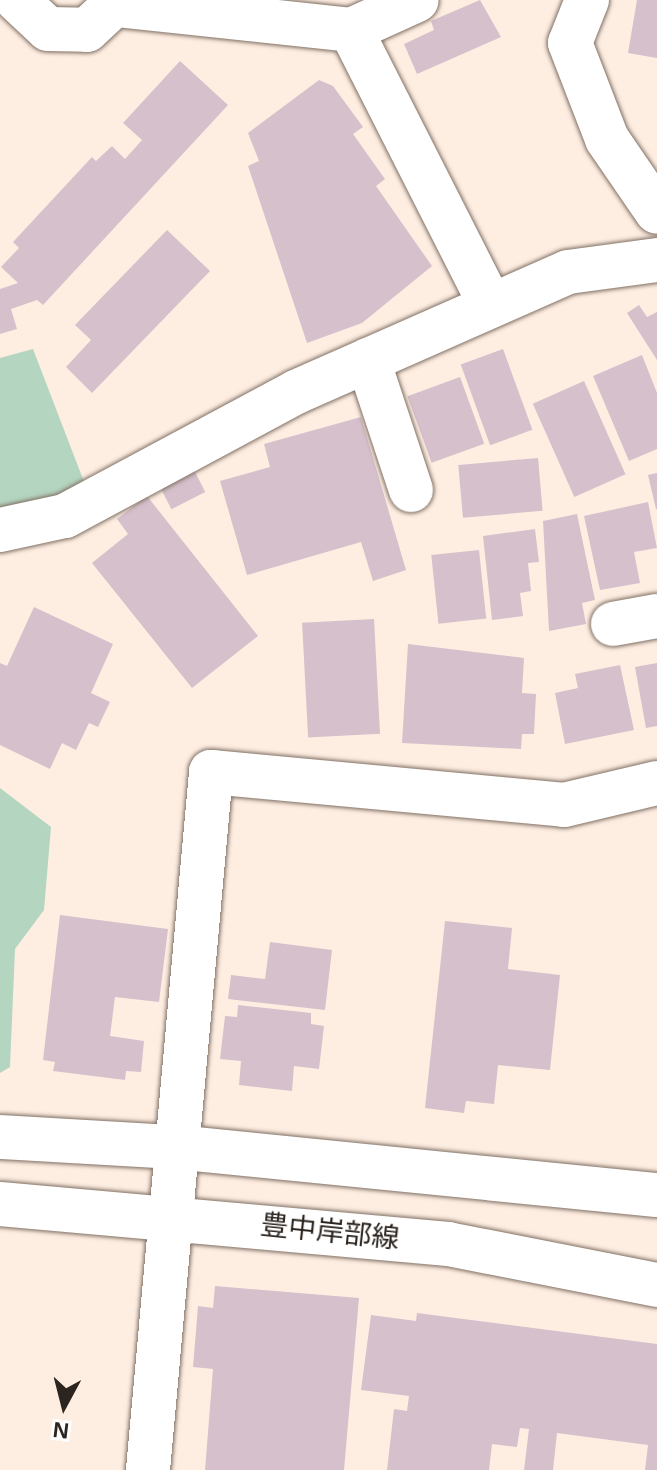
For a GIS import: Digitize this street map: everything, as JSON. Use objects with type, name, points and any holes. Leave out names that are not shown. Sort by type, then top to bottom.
[{"type":"street","points":[[17,0],[48,29],[87,30],[118,2],[351,30],[417,0]]},
{"type":"street","points":[[587,0],[570,43],[607,139],[657,212]]},
{"type":"street","points":[[351,30],[491,306]]},
{"type":"street","points":[[0,530],[65,516],[368,360],[568,272],[657,260]]},
{"type":"street","points":[[368,360],[411,490]]},
{"type":"street","points":[[613,624],[657,616]]},
{"type":"street","points":[[148,1470],[211,772],[564,805],[657,783]]},
{"type":"street","points":[[0,1137],[175,1147],[657,1195]]},
{"type":"street","name":"豊中岸部線","points":[[0,1204],[170,1216],[448,1244],[657,1285]]},
{"type":"green space","points":[[33,349],[86,487],[0,519],[0,358]]},
{"type":"green space","points":[[0,788],[51,827],[44,910],[15,949],[10,1067],[0,1073]]},
{"type":"building","points":[[480,0],[501,37],[417,74],[404,44],[434,30],[431,21]]},
{"type":"building","points":[[637,0],[657,0],[657,58],[628,53]]},
{"type":"building","points":[[180,61],[228,105],[43,305],[37,300],[11,309],[17,329],[0,334],[0,289],[18,283],[1,267],[19,248],[13,242],[92,157],[96,161],[112,146],[125,159],[142,140],[123,123]]},
{"type":"building","points":[[319,80],[333,86],[363,127],[353,134],[385,179],[376,186],[432,266],[362,323],[307,343],[248,166],[259,161],[248,133]]},
{"type":"building","points":[[167,230],[210,271],[92,393],[66,367],[91,340],[75,325]]},
{"type":"building","points":[[639,305],[647,317],[657,312],[657,360],[627,313]]},
{"type":"building","points":[[503,349],[532,430],[490,445],[461,364]]},
{"type":"building","points":[[642,355],[657,393],[657,449],[629,461],[593,376]]},
{"type":"building","points":[[460,377],[484,444],[432,463],[407,396]]},
{"type":"building","points":[[584,381],[625,474],[574,497],[533,404]]},
{"type":"building","points":[[361,417],[406,570],[373,581],[361,542],[247,575],[220,481],[270,467],[264,444]]},
{"type":"building","points":[[538,458],[543,511],[463,518],[458,465]]},
{"type":"building","points":[[193,468],[205,492],[171,509],[159,485]]},
{"type":"building","points":[[657,473],[657,509],[656,509],[648,475]]},
{"type":"building","points":[[147,496],[258,636],[192,688],[92,563],[128,534],[117,519]]},
{"type":"building","points":[[648,502],[657,548],[634,552],[640,583],[600,590],[584,516]]},
{"type":"building","points":[[577,514],[595,600],[582,603],[586,624],[549,631],[543,521]]},
{"type":"building","points":[[535,529],[539,562],[528,563],[531,591],[520,593],[523,616],[492,620],[483,536]]},
{"type":"building","points":[[479,550],[486,619],[438,624],[431,555]]},
{"type":"building","points":[[34,607],[113,644],[91,693],[110,702],[98,727],[89,723],[76,750],[62,743],[50,769],[0,745],[0,663],[7,666]]},
{"type":"building","points":[[374,619],[380,734],[308,738],[302,623]]},
{"type":"building","points":[[408,644],[524,658],[522,693],[536,694],[534,734],[522,734],[521,749],[402,743]]},
{"type":"building","points":[[657,663],[657,726],[646,728],[635,667]]},
{"type":"building","points":[[620,665],[634,730],[565,744],[555,693],[578,688],[575,674]]},
{"type":"building","points":[[60,915],[168,929],[159,1002],[115,997],[110,1036],[144,1041],[141,1072],[126,1071],[125,1080],[53,1071],[55,1062],[43,1060]]},
{"type":"building","points":[[445,921],[512,928],[508,969],[560,975],[550,1070],[498,1065],[494,1104],[466,1101],[464,1113],[425,1108]]},
{"type":"building","points":[[270,942],[332,950],[325,1010],[228,999],[231,975],[265,979]]},
{"type":"building","points":[[238,1005],[311,1013],[311,1024],[324,1026],[319,1069],[294,1066],[292,1091],[239,1085],[241,1061],[220,1059],[225,1016],[237,1017]]},
{"type":"building","points":[[215,1286],[359,1298],[344,1470],[205,1470],[213,1369],[193,1367],[198,1306],[213,1308]]},
{"type":"building","points":[[417,1313],[657,1344],[657,1470],[645,1470],[648,1445],[557,1433],[553,1470],[524,1470],[529,1429],[520,1428],[517,1447],[492,1444],[489,1470],[387,1470],[394,1409],[407,1411],[409,1396],[361,1390],[371,1315],[416,1321]]}]
